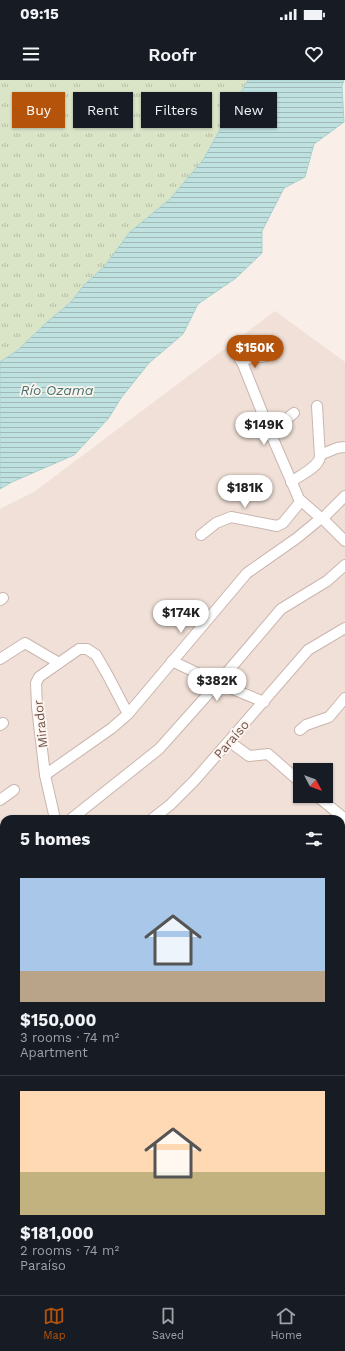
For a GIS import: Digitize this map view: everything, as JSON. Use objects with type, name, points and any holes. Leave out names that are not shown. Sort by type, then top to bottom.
[{"type":"street","points":[[267,356],[239,356],[291,482],[301,501],[345,541]]},
{"type":"street","points":[[291,482],[320,461],[318,406]]},
{"type":"street","points":[[270,432],[294,413]]},
{"type":"street","points":[[320,455],[337,448],[345,447]]},
{"type":"street","points":[[45,775],[112,728],[128,714],[250,571],[322,519],[345,496]]},
{"type":"street","points":[[201,535],[216,523],[231,517],[277,526],[284,522],[301,501]]},
{"type":"street","points":[[76,815],[159,749],[281,609],[327,581],[345,565]]},
{"type":"street","name":"Paraíso","points":[[157,815],[185,791],[230,742],[310,648],[345,628]]},
{"type":"street","points":[[0,659],[25,643],[59,663]]},
{"type":"street","name":"Mirador","points":[[54,815],[45,775],[37,707],[36,683],[41,675],[79,649],[87,649],[96,655],[128,714]]},
{"type":"street","points":[[172,661],[218,683],[264,702]]},
{"type":"street","points":[[300,730],[306,725],[329,717],[345,698]]},
{"type":"street","points":[[230,742],[249,756],[268,754],[293,776]]},
{"type":"street","points":[[0,800],[14,790]]},
{"type":"street","points":[[326,803],[340,815]]},
{"type":"shaded area","points":[[275,311],[345,362],[345,815],[0,815],[0,509],[34,492]]},
{"type":"green space","points":[[0,80],[248,80],[241,92],[220,92],[221,128],[203,160],[170,199],[130,232],[104,267],[84,285],[71,302],[46,323],[18,350],[0,362]]},
{"type":"water","name":"Río Ozama","points":[[248,80],[344,80],[342,86],[344,122],[314,144],[305,177],[284,188],[262,231],[262,253],[236,278],[198,304],[183,334],[149,363],[121,398],[108,419],[74,455],[12,482],[0,489],[0,362],[18,350],[46,323],[71,302],[84,285],[104,267],[130,232],[170,199],[203,160],[221,128],[277,128],[277,92],[241,92]]}]
